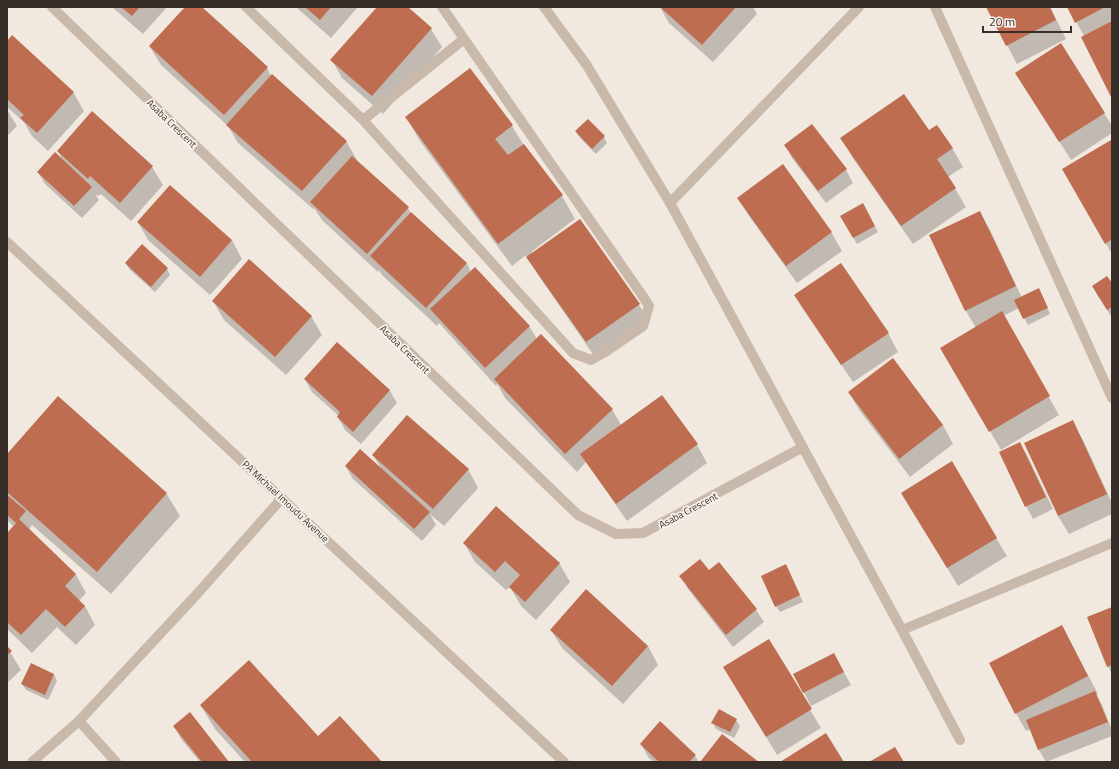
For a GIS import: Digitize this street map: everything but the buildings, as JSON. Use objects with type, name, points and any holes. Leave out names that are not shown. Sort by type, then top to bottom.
[{"type":"street","name":"Asaba Crescent","points":[[52,7],[578,515],[616,534],[643,533],[803,447]]},
{"type":"street","points":[[246,7],[363,120],[572,353],[591,360],[606,352],[643,326],[649,306],[442,7]]},
{"type":"street","points":[[544,7],[586,64],[670,203],[902,630],[960,740]]},
{"type":"street","points":[[670,203],[859,7]]},
{"type":"street","points":[[935,7],[1112,398]]},
{"type":"street","points":[[363,120],[464,39]]},
{"type":"street","name":"PA Michael Imoudu Avenue","points":[[7,242],[564,762]]},
{"type":"street","points":[[32,762],[79,721],[198,593],[282,498]]},
{"type":"street","points":[[902,630],[1112,543]]},
{"type":"street","points":[[79,721],[116,762]]}]
